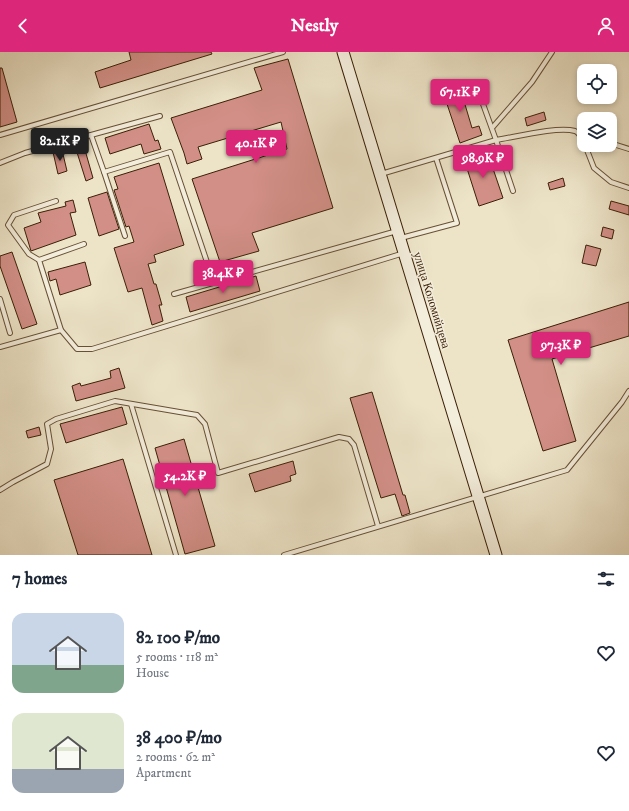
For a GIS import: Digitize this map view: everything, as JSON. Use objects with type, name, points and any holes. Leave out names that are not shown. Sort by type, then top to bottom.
[{"type":"street","name":"улица Коломийцева","points":[[343,52],[496,555]]},
{"type":"lane","points":[[0,135],[283,52]]},
{"type":"lane","points":[[492,128],[532,82],[552,52]]},
{"type":"lane","points":[[475,82],[513,191]]},
{"type":"lane","points":[[0,163],[25,153],[160,116]]},
{"type":"lane","points":[[380,174],[496,140],[558,130],[577,132]]},
{"type":"lane","points":[[91,135],[125,236]]},
{"type":"lane","points":[[617,146],[629,149]]},
{"type":"lane","points":[[104,172],[170,152],[214,283]]},
{"type":"lane","points":[[587,152],[594,168],[611,182],[629,188]]},
{"type":"lane","points":[[174,294],[399,235],[457,223],[436,158]]},
{"type":"lane","points":[[56,201],[14,215],[8,225],[28,254],[39,260],[60,330],[77,349],[92,349],[404,253]]},
{"type":"lane","points":[[39,260],[84,244]]},
{"type":"lane","points":[[0,299],[10,333]]},
{"type":"lane","points":[[0,347],[60,330]]},
{"type":"lane","points":[[284,555],[567,470],[622,402],[629,391]]},
{"type":"lane","points":[[0,490],[47,464],[51,449],[47,424],[56,419],[115,401],[196,415],[205,424],[218,473],[338,438],[349,439],[354,445],[378,526]]},
{"type":"lane","points":[[131,404],[176,555]]},
{"type":"building","points":[[129,52],[211,52],[212,54],[100,88],[95,72],[131,60]]},
{"type":"building","points":[[288,59],[333,208],[252,233],[259,251],[220,262],[192,179],[287,149],[281,122],[198,147],[202,159],[187,164],[171,118],[262,90],[254,68]]},
{"type":"building","points":[[0,68],[2,68],[17,122],[0,127]]},
{"type":"building","points":[[458,81],[472,128],[479,126],[482,135],[460,143],[441,86]]},
{"type":"building","points":[[544,112],[546,120],[527,126],[525,118]]},
{"type":"building","points":[[149,124],[155,141],[158,140],[161,149],[144,154],[141,144],[110,154],[105,138]]},
{"type":"building","points":[[83,143],[93,178],[86,181],[75,146]]},
{"type":"building","points":[[62,150],[67,171],[58,174],[53,152]]},
{"type":"building","points":[[487,151],[503,198],[479,206],[464,159]]},
{"type":"building","points":[[159,163],[184,245],[154,255],[156,262],[148,264],[162,305],[159,305],[163,321],[152,325],[142,288],[128,292],[114,248],[134,242],[129,226],[126,227],[114,190],[118,189],[114,177]]},
{"type":"building","points":[[563,178],[565,186],[550,190],[548,183]]},
{"type":"building","points":[[107,192],[119,229],[99,236],[88,198]]},
{"type":"building","points":[[73,200],[76,212],[70,213],[76,235],[31,251],[24,228],[41,222],[38,213],[66,206],[65,202]]},
{"type":"building","points":[[611,201],[629,206],[629,215],[609,209]]},
{"type":"building","points":[[603,227],[614,230],[612,239],[601,236]]},
{"type":"building","points":[[586,245],[601,249],[596,266],[582,263]]},
{"type":"building","points":[[12,252],[37,324],[22,329],[0,266],[0,256]]},
{"type":"building","points":[[85,262],[91,285],[60,295],[56,279],[50,281],[48,272]]},
{"type":"building","points":[[256,276],[260,291],[190,312],[186,297]]},
{"type":"building","points":[[629,302],[629,336],[552,359],[576,441],[543,451],[508,340]]},
{"type":"building","points":[[119,368],[125,388],[76,401],[72,386],[80,383],[81,386],[111,378],[110,371]]},
{"type":"building","points":[[372,392],[403,495],[405,495],[410,513],[402,516],[395,494],[381,498],[350,398]]},
{"type":"building","points":[[122,407],[127,424],[66,443],[60,424]]},
{"type":"building","points":[[39,427],[41,435],[28,438],[26,431]]},
{"type":"building","points":[[184,439],[215,546],[185,554],[155,448]]},
{"type":"building","points":[[123,459],[152,555],[78,555],[54,480]]},
{"type":"building","points":[[293,461],[296,474],[290,476],[291,481],[255,492],[249,474]]}]
